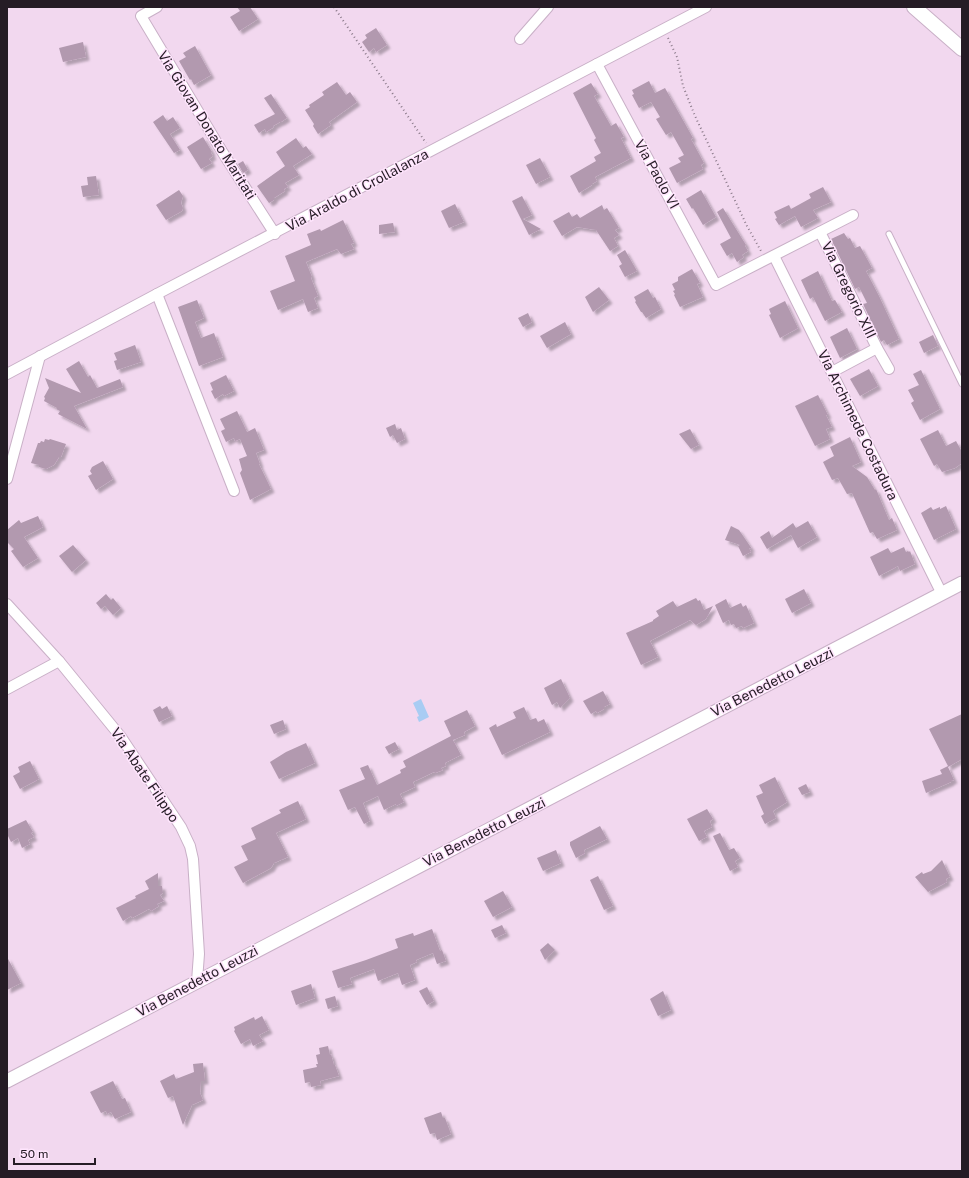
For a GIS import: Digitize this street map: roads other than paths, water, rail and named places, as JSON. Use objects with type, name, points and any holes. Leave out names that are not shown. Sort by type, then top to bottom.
[{"type":"main road","points":[[914,7],[962,49]]},
{"type":"street","name":"Via Giovan Donato Maritati","points":[[157,7],[141,16],[223,153],[274,234]]},
{"type":"street","points":[[520,39],[548,7]]},
{"type":"street","name":"Via Araldo di Crollalanza","points":[[7,374],[706,7]]},
{"type":"street","name":"Via Paolo VI","points":[[597,64],[716,285]]},
{"type":"street","name":"Via Gregorio XIII","points":[[716,285],[853,215]]},
{"type":"street","name":"Via Gregorio XIII","points":[[820,232],[877,348],[889,369]]},
{"type":"street","name":"Via Archimede Costadura","points":[[770,258],[832,372],[942,594]]},
{"type":"street","points":[[157,294],[234,491]]},
{"type":"street","name":"Via Gregorio XIII","points":[[832,372],[877,348]]},
{"type":"street","points":[[7,479],[40,356]]},
{"type":"street","name":"Via Benedetto Leuzzi","points":[[7,1081],[962,583]]},
{"type":"street","name":"Via Abate Filippo","points":[[7,604],[59,661],[121,737],[181,827],[190,846],[193,858],[199,954],[197,982]]},
{"type":"street","points":[[7,689],[59,661]]},
{"type":"lane","points":[[889,234],[962,384]]},
{"type":"water","points":[[421,699],[429,717],[419,722],[417,717],[419,716],[413,703]]}]
